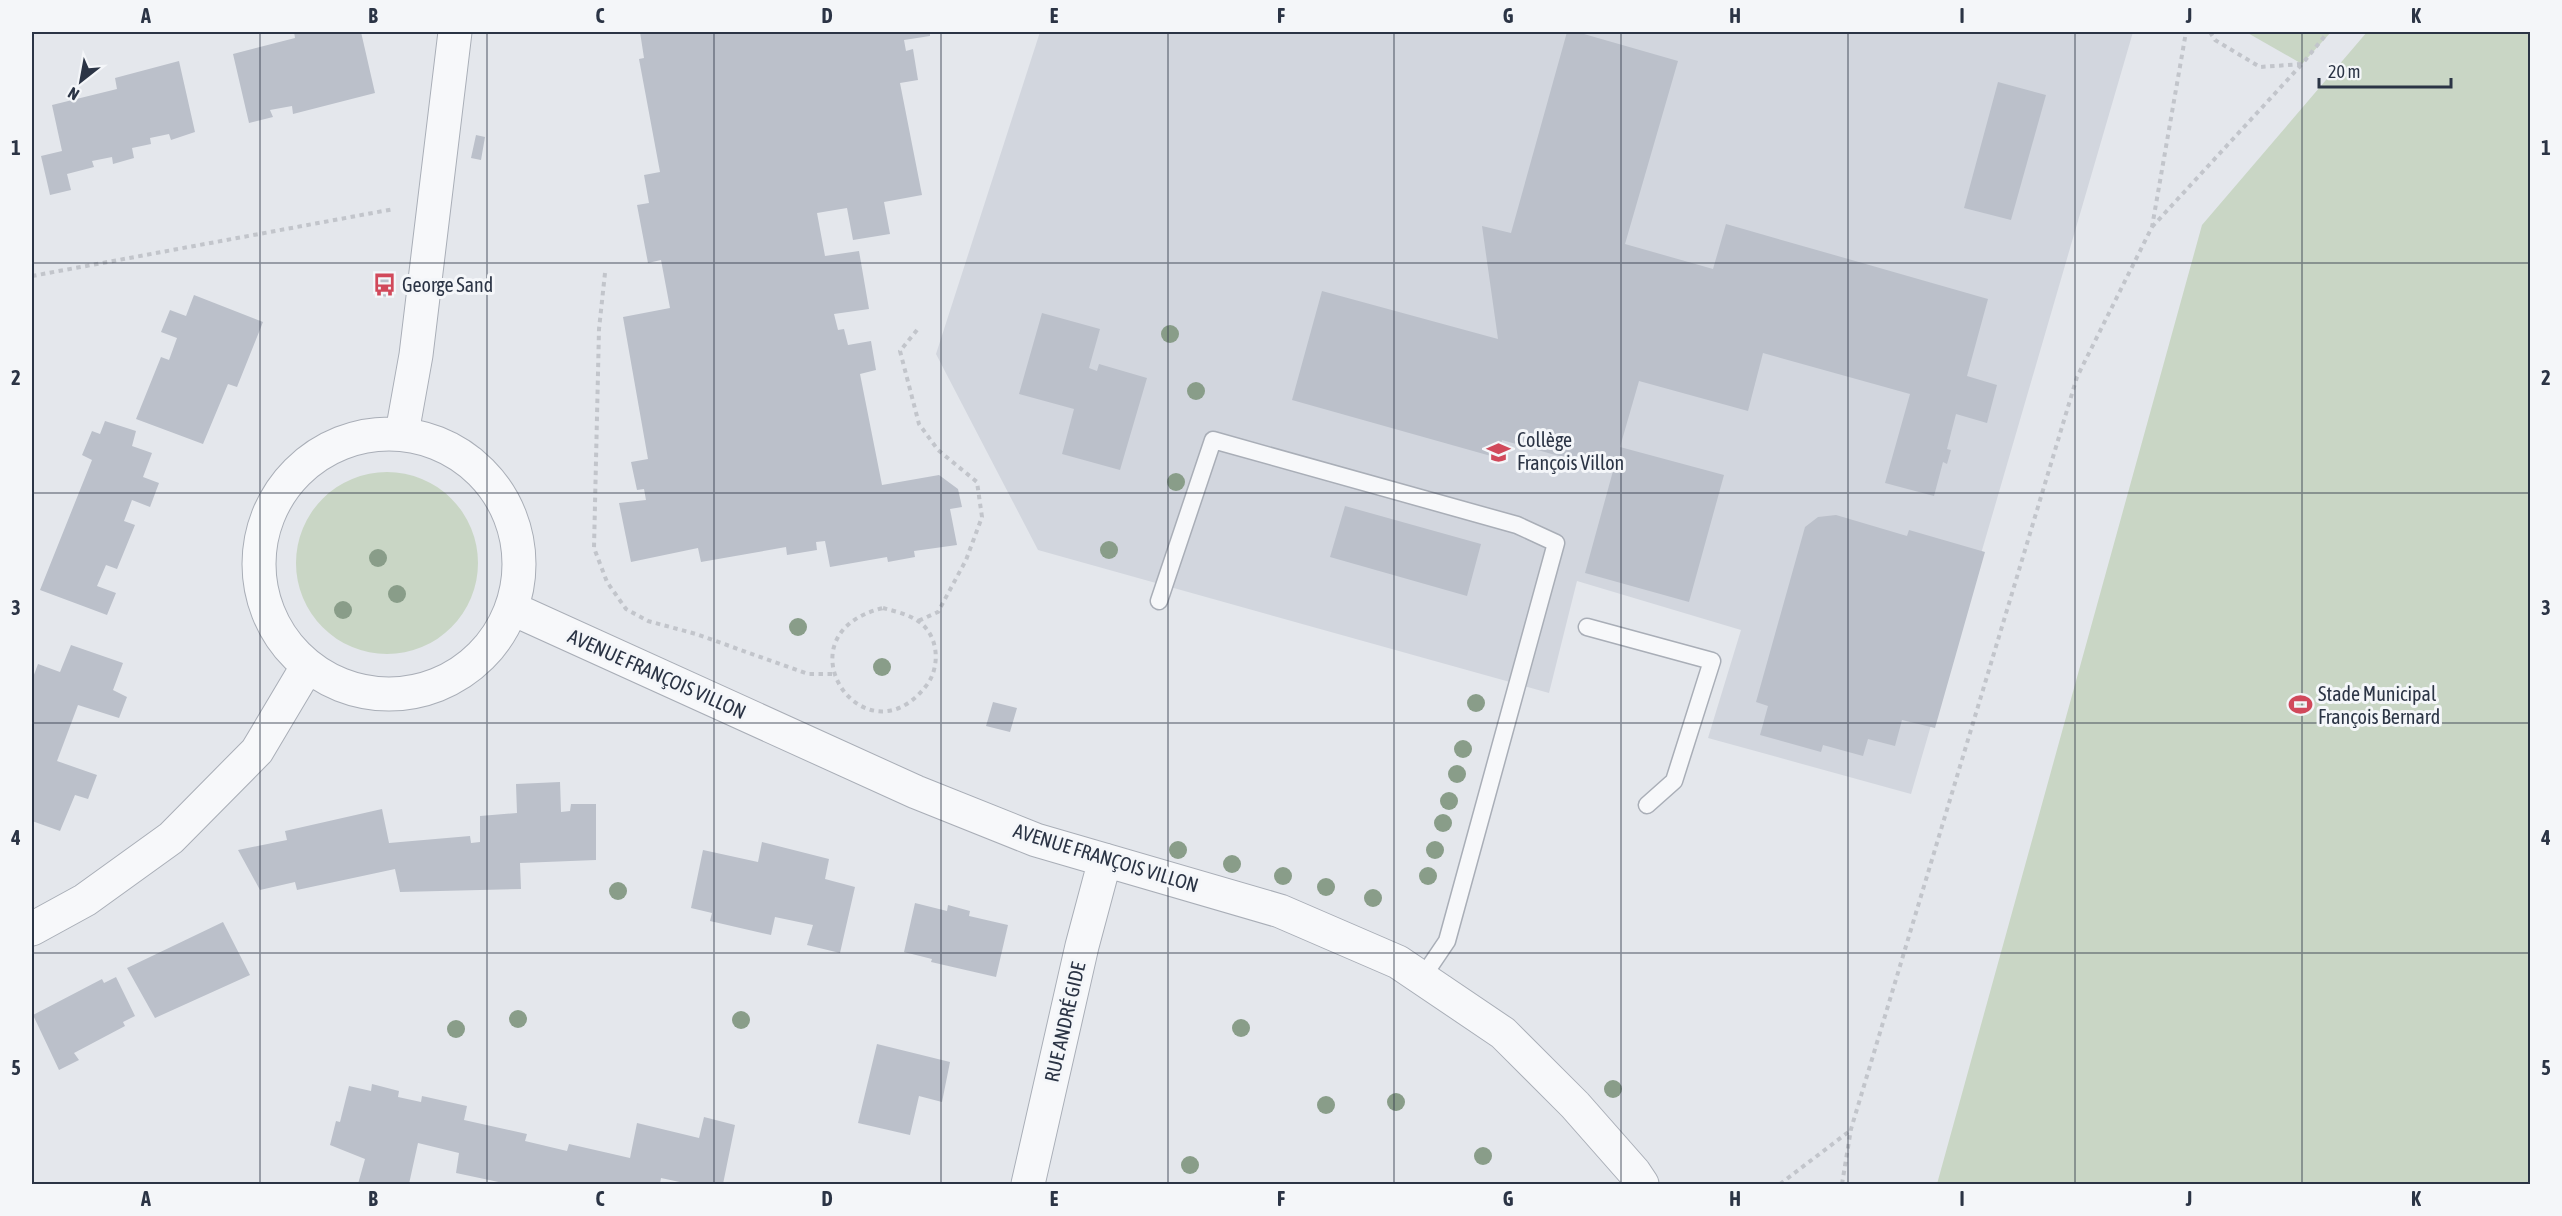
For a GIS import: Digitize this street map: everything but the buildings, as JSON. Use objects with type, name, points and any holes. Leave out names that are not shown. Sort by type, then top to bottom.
[{"type":"street","points":[[402,433],[416,355],[456,32]]},
{"type":"street","points":[[402,433],[447,446],[485,475],[505,505],[511,515],[520,562],[513,609],[493,645],[486,652],[463,673],[425,691],[384,696],[344,688],[308,667],[276,631],[259,586],[260,539],[278,494],[310,459],[354,438],[402,433]]},
{"type":"street","name":"AVENUE FRANÇOIS VILLON","points":[[513,609],[916,792],[1036,840],[1280,911],[1398,962],[1503,1033],[1575,1105],[1634,1172],[1642,1185]]},
{"type":"street","points":[[32,929],[85,900],[171,838],[256,751],[308,667]]},
{"type":"street","name":"RUE ANDRÉ GIDE","points":[[1028,1185],[1082,946],[1105,860]]},
{"type":"lane","points":[[1160,601],[1213,440],[1517,525],[1556,543],[1447,941],[1422,978]]},
{"type":"lane","points":[[1587,627],[1712,661],[1674,782],[1647,805]]},
{"type":"path","points":[[2152,226],[2186,32]]},
{"type":"path","points":[[2210,32],[2215,40],[2260,67],[2302,64]]},
{"type":"path","points":[[1842,1185],[1851,1130],[2077,377],[2152,226],[2302,64],[2328,32]]},
{"type":"path","points":[[32,276],[436,201]]},
{"type":"path","points":[[605,273],[599,329],[594,548],[607,582],[626,609],[648,621],[696,634],[808,674],[834,674]]},
{"type":"path","points":[[917,330],[900,351],[919,424],[938,450],[977,482],[982,517],[966,560],[938,612],[918,621]]},
{"type":"path","points":[[883,608],[918,621],[931,635],[936,650],[935,668],[927,685],[906,707],[894,710],[864,709],[848,697],[834,674],[832,651],[837,639],[853,620],[867,612],[883,608]]},
{"type":"path","points":[[1780,1185],[1851,1130]]},
{"type":"shaded area","name":"Collège François Villon","points":[[1040,32],[2133,32],[1911,794],[1708,738],[1741,630],[1577,581],[1549,693],[1038,550],[936,354]]},
{"type":"green space","points":[[2246,32],[2331,32],[2302,64]]},
{"type":"green space","name":"Stade Municipal François Bernard","points":[[2367,32],[2530,32],[2530,1184],[1937,1184],[2202,225]]},
{"type":"green space","points":[[387,472],[422,479],[438,487],[451,499],[463,512],[471,528],[478,563],[471,598],[463,614],[451,627],[438,639],[422,647],[387,654],[352,647],[336,639],[323,627],[311,614],[303,598],[296,563],[303,528],[311,512],[323,499],[336,487],[352,479]]},
{"type":"place","name":"George Sand","points":[[384,285]]},
{"type":"place","name":"Collège François Villon","points":[[1499,452]]},
{"type":"place","name":"Stade Municipal François Bernard","points":[[2300,705]]}]
